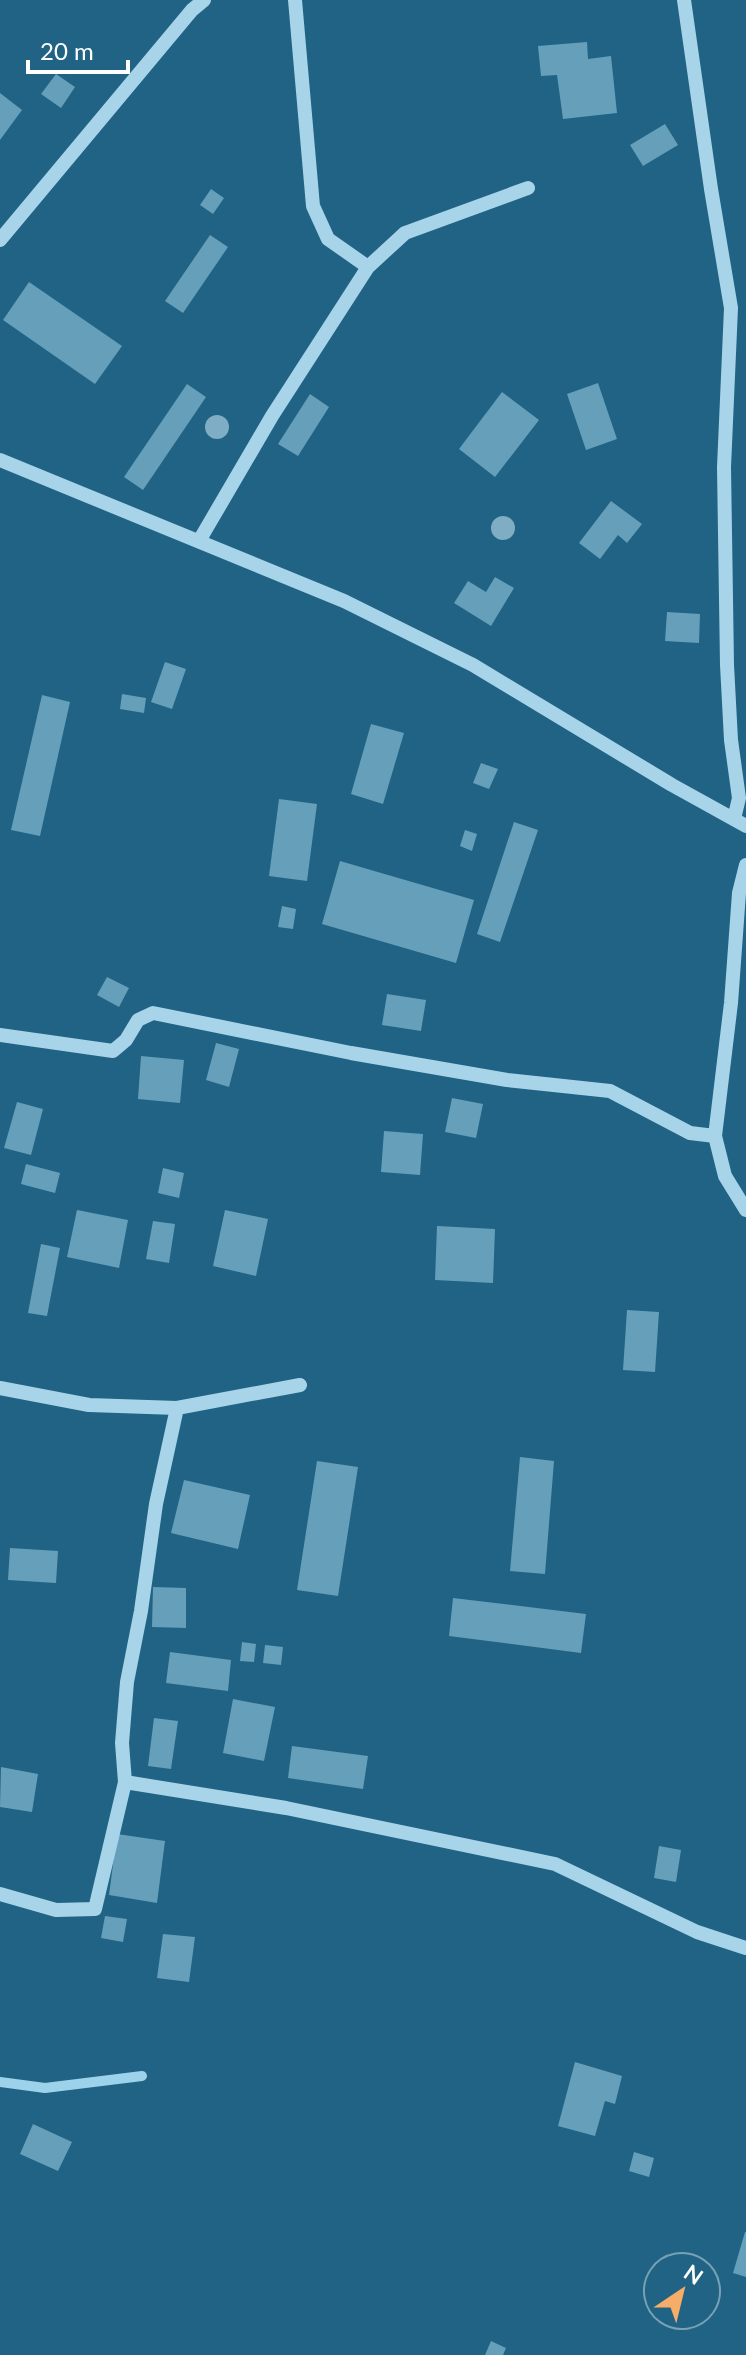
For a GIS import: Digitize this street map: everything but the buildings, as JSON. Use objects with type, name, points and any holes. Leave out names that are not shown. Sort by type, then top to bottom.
[{"type":"street","points":[[0,240],[192,10],[204,0]]},
{"type":"street","points":[[295,0],[313,206],[328,239],[368,267]]},
{"type":"street","points":[[684,0],[731,308],[724,467],[727,665],[740,822]]},
{"type":"street","points":[[199,541],[272,416],[368,267],[405,233],[528,188]]},
{"type":"street","points":[[0,460],[344,601],[473,665],[672,785],[740,822]]},
{"type":"street","points":[[746,865],[739,893],[731,1003],[715,1136],[725,1176],[746,1210]]},
{"type":"street","points":[[0,1035],[113,1051],[126,1040],[138,1020],[153,1013],[367,1056],[507,1080],[610,1091],[690,1133],[715,1136]]},
{"type":"street","points":[[0,1388],[89,1405],[177,1408],[300,1385]]},
{"type":"street","points":[[0,1894],[56,1910],[95,1909],[125,1782],[122,1743],[127,1682],[141,1611],[156,1504],[177,1408]]},
{"type":"street","points":[[125,1782],[286,1808],[555,1864],[697,1932],[746,1948]]},
{"type":"waterway","points":[[0,2082],[45,2088],[142,2076]]}]
